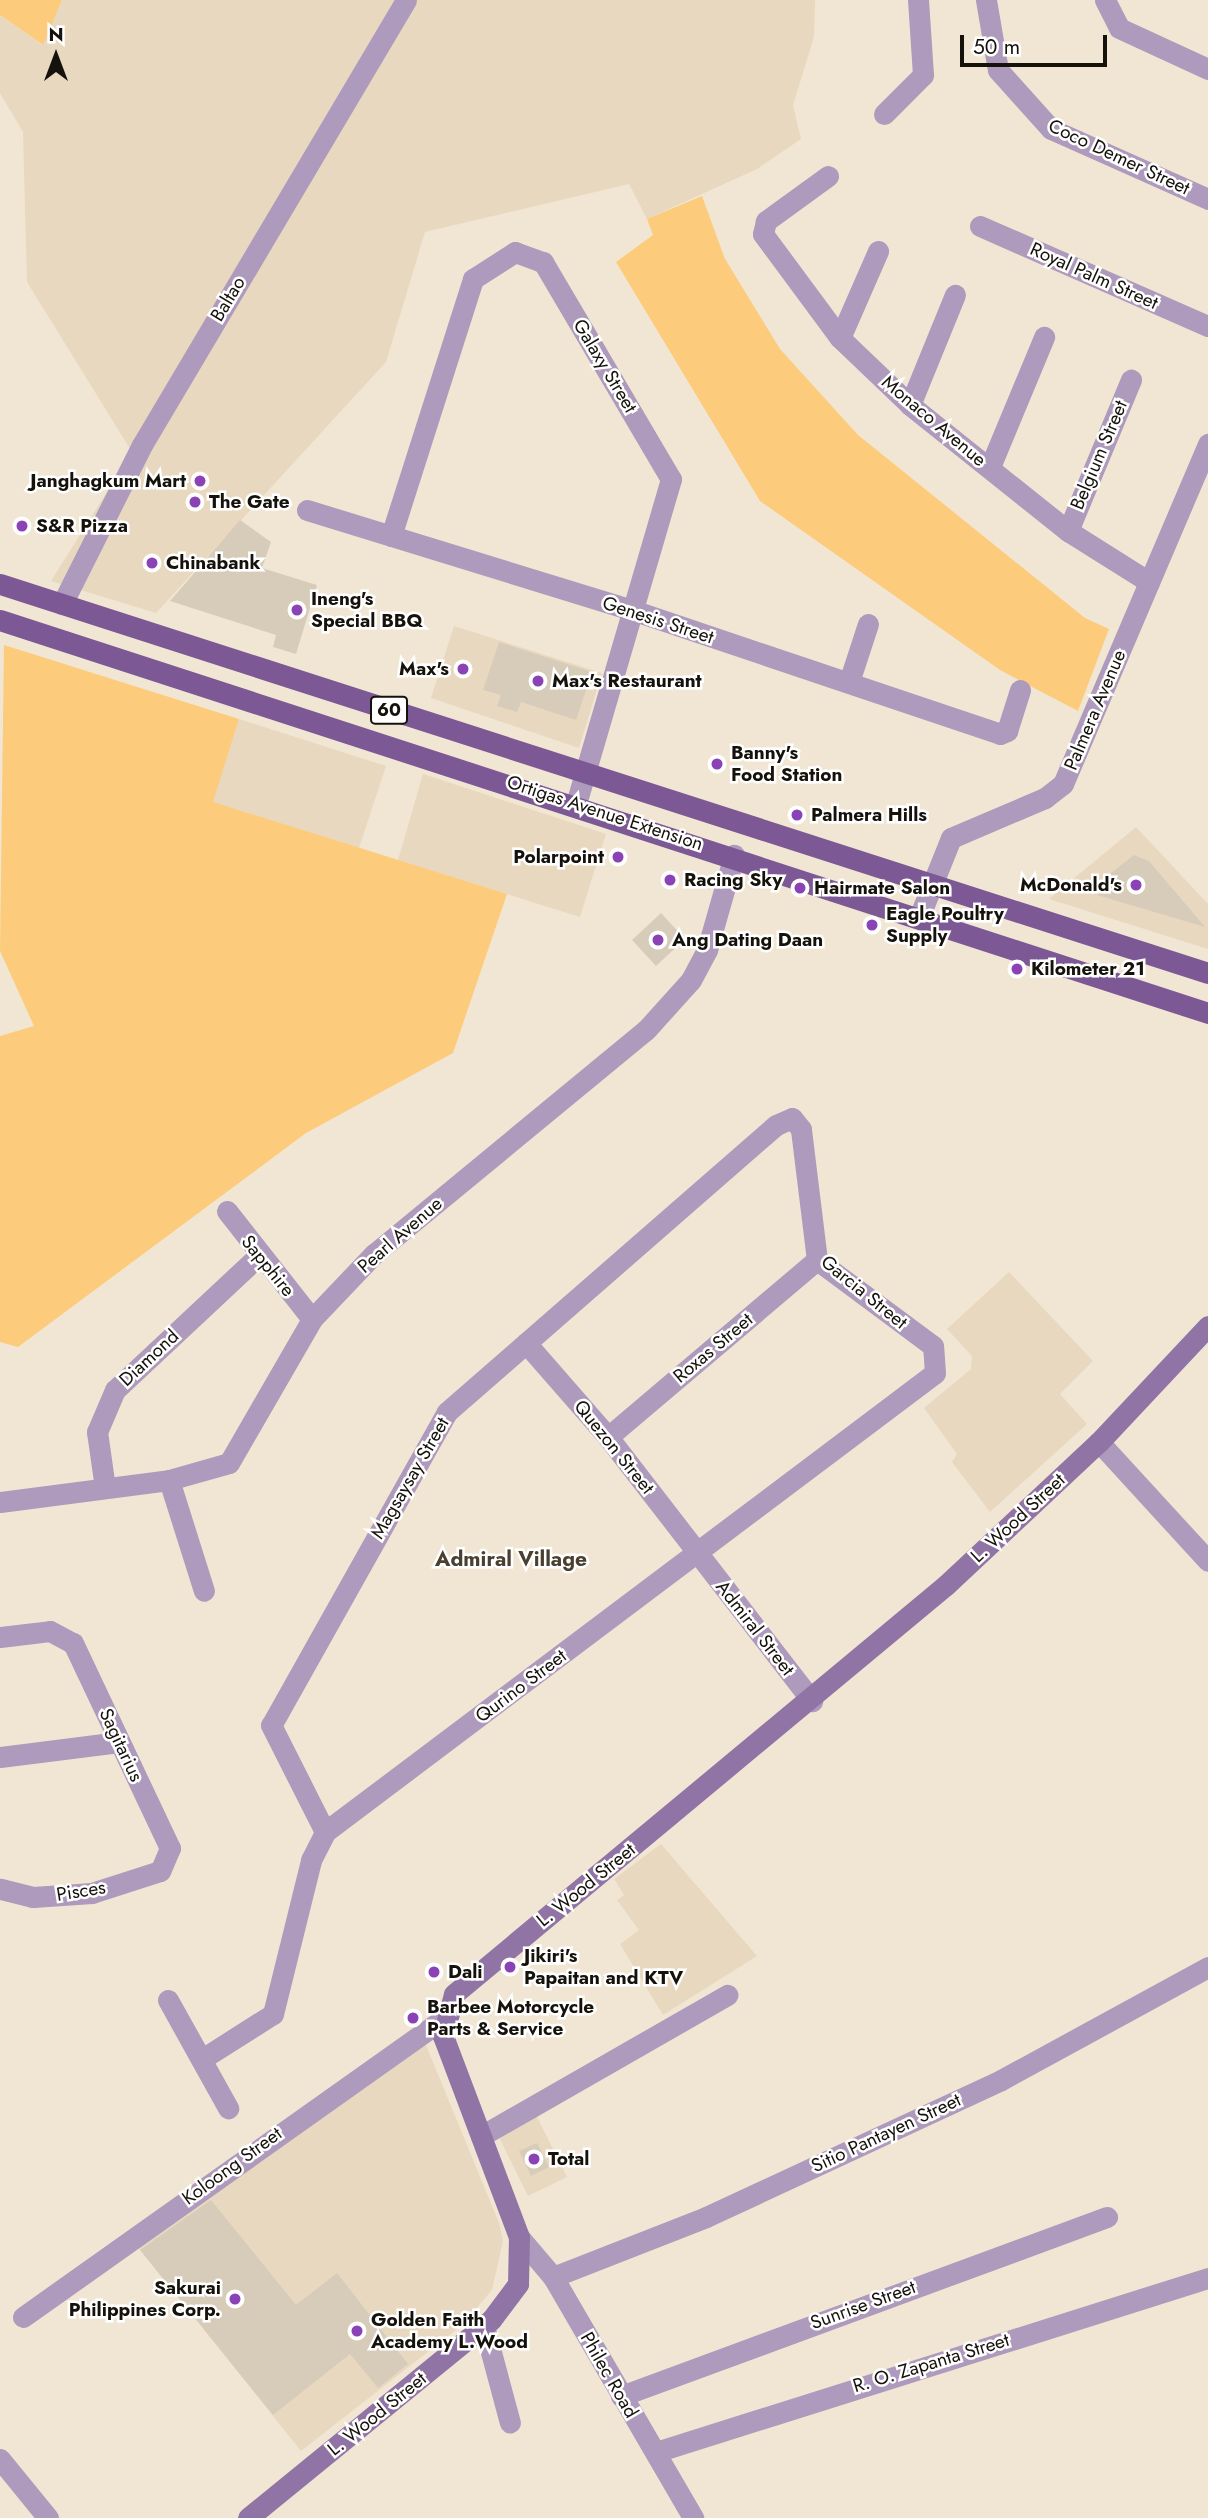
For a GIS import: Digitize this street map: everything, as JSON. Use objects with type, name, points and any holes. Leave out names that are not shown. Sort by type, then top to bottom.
[{"type":"main road","name":"Ortigas Avenue Extension","points":[[0,584],[1208,973]]},
{"type":"main road","points":[[51,636],[62,604]]},
{"type":"main road","name":"Ortigas Avenue Extension","points":[[0,620],[920,915],[1208,1013]]},
{"type":"main road","name":"L. Wood Street","points":[[248,2518],[484,2326],[518,2284],[519,2237],[450,2059],[443,2019],[466,1982],[812,1701],[1099,1442],[1208,1326]]},
{"type":"street","name":"Baltao","points":[[62,604],[142,444],[406,0]]},
{"type":"street","points":[[884,114],[923,75],[918,0]]},
{"type":"street","name":"Coco Demer Street","points":[[986,0],[998,70],[1041,120],[1208,199]]},
{"type":"street","points":[[1105,0],[1119,28],[1208,69]]},
{"type":"street","name":"Monaco Avenue","points":[[828,176],[766,222],[763,234],[840,338],[910,405],[1068,531],[1149,582]]},
{"type":"street","name":"Royal Palm Street","points":[[980,226],[1208,326]]},
{"type":"street","points":[[840,338],[878,251]]},
{"type":"street","name":"Galaxy Street","points":[[391,536],[471,283],[519,252],[542,262],[671,479],[635,611],[576,804]]},
{"type":"street","points":[[910,405],[955,295]]},
{"type":"street","points":[[990,467],[1044,337]]},
{"type":"street","name":"Belgium Street","points":[[1068,531],[1131,380]]},
{"type":"street","name":"Palmera Avenue","points":[[920,915],[929,884],[951,838],[1045,798],[1063,784],[1208,444]]},
{"type":"street","name":"Genesis Street","points":[[307,510],[635,611],[1007,731],[1020,690]]},
{"type":"street","points":[[849,682],[868,624]]},
{"type":"street","name":"Pearl Avenue","points":[[0,1502],[169,1480],[229,1463],[312,1319],[374,1254],[646,1030],[691,980],[707,950],[734,855]]},
{"type":"street","name":"Garcia Street","points":[[792,1118],[801,1129],[817,1259],[933,1346],[935,1373]]},
{"type":"street","name":"Magsaysay Street","points":[[325,1832],[272,1735],[274,1716],[447,1412],[776,1125],[792,1118]]},
{"type":"street","name":"Sapphire","points":[[227,1211],[258,1256],[312,1319]]},
{"type":"street","name":"Diamond","points":[[104,1488],[97,1432],[115,1390],[258,1256]]},
{"type":"street","name":"Roxas Street","points":[[608,1437],[817,1259]]},
{"type":"street","name":"Quezon Street","points":[[526,1343],[608,1437],[698,1554]]},
{"type":"street","name":"Qurino Street","points":[[202,2060],[272,2014],[311,1860],[325,1832],[698,1554],[935,1373]]},
{"type":"street","points":[[1099,1442],[1208,1561]]},
{"type":"street","points":[[169,1480],[204,1591]]},
{"type":"street","name":"Admiral Street","points":[[698,1554],[812,1701]]},
{"type":"street","name":"Sagitarius","points":[[0,1637],[50,1631],[73,1643],[170,1848],[160,1871]]},
{"type":"street","points":[[0,1757],[119,1742]]},
{"type":"street","name":"Pisces","points":[[0,1889],[33,1897],[92,1893],[160,1871]]},
{"type":"street","name":"Sitio Pantayen Street","points":[[553,2277],[706,2217],[1001,2080],[1208,1967]]},
{"type":"street","points":[[481,2136],[727,1995]]},
{"type":"street","points":[[168,2000],[228,2108]]},
{"type":"street","name":"Koloong Street","points":[[23,2317],[443,2019]]},
{"type":"street","name":"Sunrise Street","points":[[621,2396],[1107,2217]]},
{"type":"street","name":"Philec Road","points":[[519,2237],[553,2277],[694,2518]]},
{"type":"street","name":"R. O. Zapanta Street","points":[[656,2452],[1208,2278]]},
{"type":"street","points":[[484,2326],[510,2423]]},
{"type":"street","points":[[0,2459],[48,2518]]},
{"type":"shaded area","points":[[0,0],[62,0],[43,45],[0,15]]},
{"type":"shaded area","points":[[62,0],[815,0],[814,37],[793,105],[801,139],[757,169],[647,219],[629,184],[425,232],[386,362],[156,613],[51,581],[132,452],[27,282],[23,132],[0,93],[0,15],[42,45]]},
{"type":"shaded area","points":[[702,196],[725,259],[780,349],[858,435],[1085,618],[1109,629],[1078,711],[1000,670],[760,501],[616,262],[653,235],[647,219]]},
{"type":"shaded area","points":[[454,626],[602,673],[579,748],[431,698]]},
{"type":"shaded area","points":[[4,645],[239,719],[213,802],[507,894],[453,1053],[306,1133],[18,1347],[0,1342],[0,1036],[34,1026],[0,951]]},
{"type":"shaded area","points":[[239,719],[386,766],[359,848],[212,802]]},
{"type":"shaded area","points":[[423,774],[606,834],[580,917],[398,860]]},
{"type":"shaded area","points":[[1136,827],[1208,904],[1208,949],[1049,899]]},
{"type":"shaded area","points":[[1009,1272],[1093,1361],[1060,1394],[1087,1424],[990,1512],[952,1462],[957,1454],[924,1408],[971,1369],[972,1356],[947,1329]]},
{"type":"shaded area","points":[[661,1844],[757,1956],[663,2015],[620,1944],[639,1930],[617,1900],[624,1895],[614,1879]]},
{"type":"shaded area","points":[[421,2033],[499,2223],[503,2241],[492,2290],[461,2326],[301,2451],[133,2241]]},
{"type":"shaded area","points":[[536,2115],[567,2177],[528,2196],[498,2135]]},
{"type":"building","points":[[240,520],[271,542],[262,568],[317,585],[296,654],[273,647],[276,635],[170,601]]},
{"type":"building","name":"Max's Restaurant","points":[[499,642],[592,672],[576,720],[521,702],[517,712],[497,706],[501,695],[483,690]]},
{"type":"building","name":"McDonald's","points":[[1134,855],[1149,861],[1205,927],[1097,895],[1107,876]]},
{"type":"building","name":"Ang Dating Daan","points":[[661,913],[685,939],[656,966],[632,940]]},
{"type":"building","name":"Total","points":[[537,2143],[549,2167],[531,2176],[519,2151]]},
{"type":"building","name":"Sakurai Philippines Corp.","points":[[211,2200],[296,2305],[337,2273],[408,2364],[378,2388],[350,2354],[273,2415],[140,2250]]},
{"type":"place","name":"Janghagkum Mart","points":[[200,481]]},
{"type":"place","name":"The Gate","points":[[195,502]]},
{"type":"place","name":"S&R Pizza","points":[[22,526]]},
{"type":"place","name":"Chinabank","points":[[152,563]]},
{"type":"place","name":"Ineng's Special BBQ","points":[[297,610]]},
{"type":"place","name":"Max's","points":[[463,669]]},
{"type":"place","name":"Max's Restaurant","points":[[538,681]]},
{"type":"place","name":"Banny's Food Station","points":[[717,764]]},
{"type":"place","name":"Palmera Hills","points":[[797,815]]},
{"type":"place","name":"Polarpoint","points":[[618,857]]},
{"type":"place","name":"Racing Sky","points":[[670,880]]},
{"type":"place","name":"McDonald's","points":[[1136,885]]},
{"type":"place","name":"Hairmate Salon","points":[[800,888]]},
{"type":"place","name":"Eagle Poultry Supply","points":[[872,925]]},
{"type":"place","name":"Ang Dating Daan","points":[[658,940]]},
{"type":"place","name":"Kilometer 21","points":[[1017,969]]},
{"type":"place","name":"Jikiri's Papaitan and KTV","points":[[510,1967]]},
{"type":"place","name":"Dali","points":[[434,1972]]},
{"type":"place","name":"Barbee Motorcycle Parts & Service","points":[[413,2018]]},
{"type":"place","name":"Total","points":[[534,2159]]},
{"type":"place","name":"Sakurai Philippines Corp.","points":[[235,2299]]},
{"type":"place","name":"Golden Faith Academy L.Wood","points":[[357,2331]]},
{"type":"district","name":"Admiral Village","points":[[511,1559]]}]
